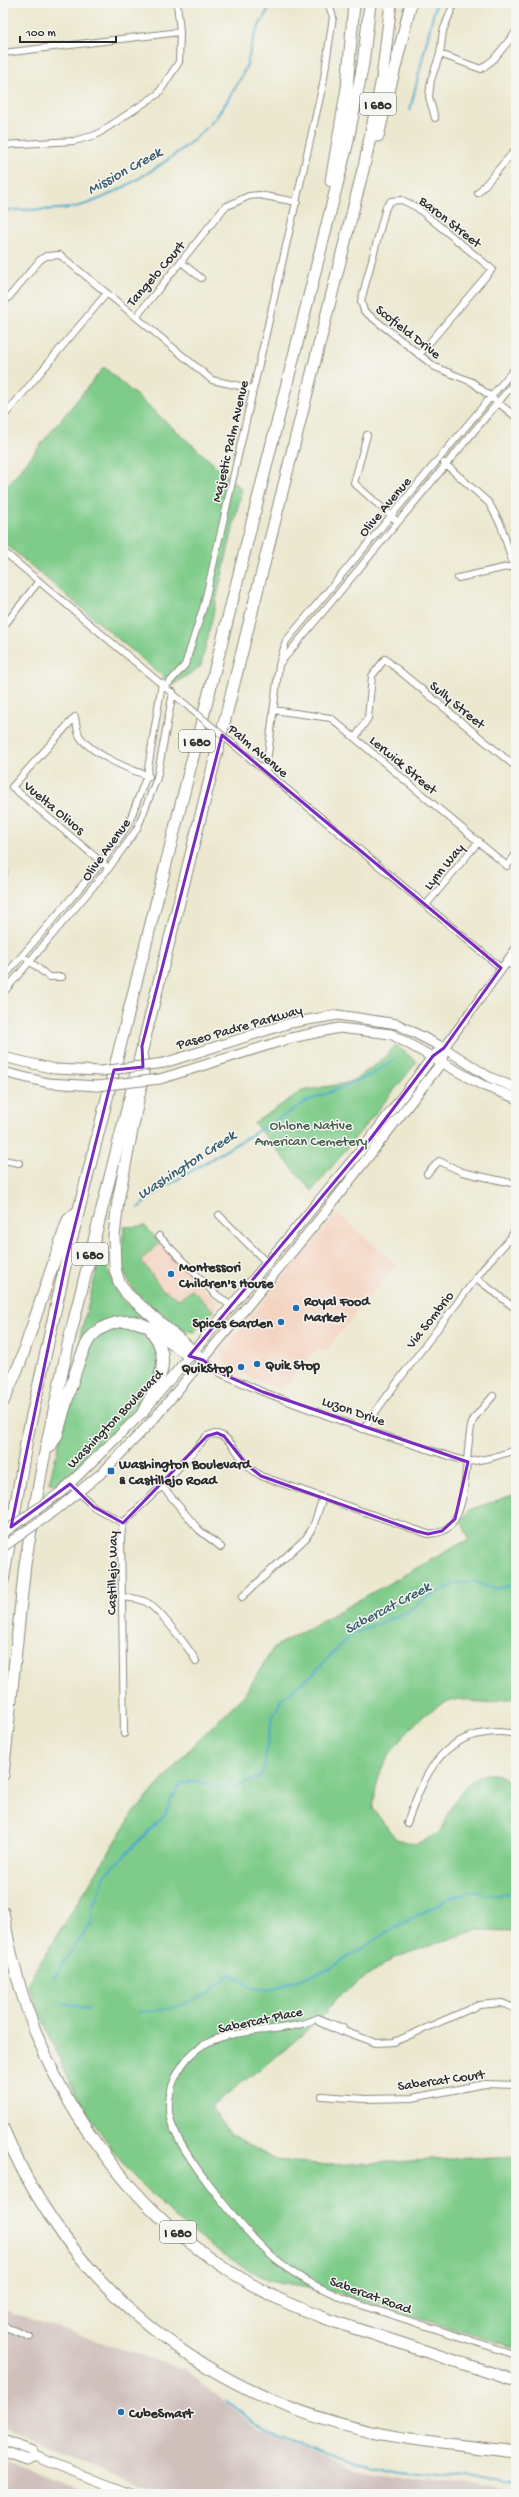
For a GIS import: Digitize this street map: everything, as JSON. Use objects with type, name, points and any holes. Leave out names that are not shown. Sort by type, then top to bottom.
[{"type":"highway","points":[[315,271],[343,116],[354,3]]},
{"type":"highway","name":"I 680","points":[[3,1581],[27,1438],[78,1211],[356,105],[370,3]]},
{"type":"highway","name":"I 680","points":[[3,1775],[26,1564],[43,1462],[68,1340],[355,203],[378,100],[391,3]]},
{"type":"highway","points":[[355,203],[385,111],[411,3]]},
{"type":"highway","points":[[142,1046],[143,1075],[116,1216],[114,1247],[115,1269],[119,1282],[135,1303],[192,1353]]},
{"type":"highway","points":[[3,1402],[18,1369],[68,1220],[78,1211]]},
{"type":"highway","points":[[43,1462],[57,1435],[81,1359],[91,1338],[110,1324],[122,1321],[144,1325],[203,1360]]},
{"type":"highway","points":[[143,1412],[162,1375],[164,1364],[164,1355],[158,1340],[144,1325]]},
{"type":"highway","name":"I 680","points":[[3,1912],[9,1950],[20,1990],[33,2029],[48,2065],[66,2097],[100,2150],[143,2199],[166,2222],[218,2263],[279,2298],[349,2326],[516,2381]]},
{"type":"highway","points":[[3,2128],[14,2154],[36,2194],[61,2230],[114,2295],[149,2328],[205,2366],[237,2384],[337,2422],[406,2438],[516,2452]]},
{"type":"main road","name":"Paseo Padre Parkway","points":[[3,1057],[55,1069],[100,1071],[164,1063],[290,1023],[338,1015],[397,1024],[444,1048],[489,1077],[516,1088]]},
{"type":"main road","name":"Paseo Padre Parkway","points":[[3,1072],[48,1082],[97,1086],[160,1079],[291,1038],[339,1028],[391,1034],[482,1085],[516,1098]]},
{"type":"main road","name":"Washington Boulevard","points":[[3,1532],[61,1492],[143,1412],[371,1138],[432,1056],[444,1048]]},
{"type":"main road","name":"Washington Boulevard","points":[[3,1547],[78,1493],[125,1451],[203,1360],[326,1211],[442,1062],[444,1048]]},
{"type":"main road","points":[[3,2440],[32,2451],[35,2456],[130,2494]]},
{"type":"main road","points":[[3,2450],[28,2460],[35,2456]]},
{"type":"street","points":[[3,145],[74,141],[96,135],[158,94],[179,62],[180,32],[177,3]]},
{"type":"street","name":"Majestic Palm Avenue","points":[[164,684],[173,679],[185,665],[204,605],[298,202],[331,35],[332,17],[328,3]]},
{"type":"street","points":[[435,118],[429,97],[432,80],[440,54],[443,31],[454,3]]},
{"type":"street","points":[[3,53],[180,32]]},
{"type":"street","points":[[440,54],[480,69],[494,59],[516,32]]},
{"type":"street","points":[[478,193],[516,149]]},
{"type":"street","name":"Tangelo Court","points":[[3,304],[40,260],[53,255],[60,255],[136,317],[225,208],[237,201],[259,195],[298,202]]},
{"type":"street","name":"Baron Street","points":[[391,201],[402,200],[416,207],[492,269],[419,355]]},
{"type":"street","name":"Scofield Drive","points":[[391,201],[386,207],[361,301],[364,311],[434,368],[472,382],[516,417]]},
{"type":"street","points":[[181,262],[201,278]]},
{"type":"street","points":[[3,417],[107,293]]},
{"type":"street","points":[[136,317],[212,380],[253,390]]},
{"type":"street","name":"Olive Avenue","points":[[266,771],[279,665],[286,641],[516,367]]},
{"type":"street","name":"Olive Avenue","points":[[279,665],[516,382]]},
{"type":"street","points":[[367,435],[354,483],[398,522]]},
{"type":"street","points":[[439,459],[489,504],[501,525],[515,565],[516,574]]},
{"type":"street","name":"Palm Avenue","points":[[3,551],[164,684],[191,709],[426,905],[504,964],[516,969]]},
{"type":"street","points":[[458,578],[515,565]]},
{"type":"street","points":[[3,627],[39,581]]},
{"type":"street","name":"Sully Street","points":[[355,738],[368,718],[372,676],[385,659],[516,768]]},
{"type":"street","name":"Olive Avenue","points":[[3,978],[102,862],[128,825],[147,775],[164,684]]},
{"type":"street","name":"Olive Avenue","points":[[3,993],[108,868],[137,829],[157,778],[173,692]]},
{"type":"street","name":"Lerwick Street","points":[[273,710],[331,718],[507,866],[516,854]]},
{"type":"street","name":"Vuelta Olivos","points":[[108,868],[12,787],[74,717],[79,736],[102,756],[119,765],[157,778]]},
{"type":"street","name":"Lynn Way","points":[[426,905],[479,842]]},
{"type":"street","name":"Washington Boulevard","points":[[444,1048],[516,949]]},
{"type":"street","points":[[23,955],[49,977],[62,977]]},
{"type":"street","points":[[3,1160],[20,1163]]},
{"type":"street","points":[[427,1174],[439,1161],[462,1172],[516,1184]]},
{"type":"street","points":[[219,1215],[267,1263]]},
{"type":"street","name":"Via Sombrio","points":[[363,1428],[426,1341],[476,1278],[510,1239],[516,1226]]},
{"type":"street","points":[[159,1236],[214,1293],[231,1306]]},
{"type":"street","points":[[476,1278],[516,1309]]},
{"type":"street","name":"Luzon Drive","points":[[203,1360],[220,1373],[235,1381],[363,1428],[468,1462],[490,1458],[516,1450]]},
{"type":"street","points":[[468,1462],[467,1445],[473,1421],[493,1396]]},
{"type":"street","name":"Castillejo Way","points":[[124,1734],[121,1537],[123,1523],[162,1486],[207,1436],[217,1434],[224,1436],[247,1465],[261,1476],[428,1534],[442,1531],[453,1521],[461,1501],[468,1462]]},
{"type":"street","points":[[70,1484],[94,1507],[123,1523]]},
{"type":"street","points":[[162,1486],[199,1530],[221,1547]]},
{"type":"street","points":[[242,1597],[306,1538],[313,1527],[323,1497]]},
{"type":"street","points":[[122,1597],[137,1598],[148,1603],[189,1648],[196,1661]]},
{"type":"street","points":[[407,1823],[425,1776],[436,1760],[453,1745],[476,1734],[498,1732],[516,1735]]},
{"type":"street","name":"Sabercat Place","points":[[180,2142],[170,2117],[171,2088],[186,2060],[197,2050],[211,2042],[228,2037],[316,2019],[341,2032],[344,2031],[376,2043],[394,2042],[479,2005],[502,2004],[516,2009]]},
{"type":"street","name":"Sabercat Court","points":[[322,2096],[366,2099],[412,2098],[485,2084],[516,2085]]},
{"type":"street","name":"Sabercat Road","points":[[180,2142],[241,2224],[276,2260],[295,2274],[321,2289],[358,2304],[516,2355]]},
{"type":"street","points":[[3,2326],[30,2337]]},
{"type":"highlighted area","points":[[222,735],[501,968],[444,1048],[433,1056],[371,1138],[189,1356],[203,1360],[220,1373],[263,1392],[468,1462],[455,1519],[442,1531],[428,1534],[416,1531],[261,1476],[247,1465],[224,1436],[217,1433],[207,1436],[123,1523],[94,1507],[70,1484],[11,1527],[67,1257],[114,1070],[143,1067],[142,1046]]},
{"type":"shaded area","points":[[337,1213],[396,1264],[326,1350],[313,1352],[282,1390],[236,1372],[221,1361],[221,1352]]},
{"type":"shaded area","name":"Montessori Children's House","points":[[160,1243],[219,1305],[214,1311],[195,1292],[189,1290],[179,1299],[162,1289],[141,1260]]},
{"type":"shaded area","points":[[3,2310],[186,2370],[260,2431],[351,2468],[484,2488],[516,2490],[516,2494],[166,2494],[3,2428]]},
{"type":"shaded area","points":[[3,2461],[91,2494],[3,2494]]},
{"type":"green space","points":[[104,367],[242,489],[201,666],[173,685],[3,542],[3,491]]},
{"type":"green space","name":"Ohlone Native American Cemetery","points":[[396,1045],[417,1062],[312,1191],[254,1123],[302,1091],[346,1083],[356,1079],[383,1059]]},
{"type":"green space","points":[[145,1226],[160,1243],[141,1260],[162,1289],[179,1299],[192,1290],[214,1311],[194,1332],[184,1330],[170,1322],[136,1293],[131,1286],[121,1262],[124,1227]]},
{"type":"green space","points":[[100,1258],[106,1260],[114,1285],[122,1298],[141,1315],[139,1317],[131,1317],[87,1338],[80,1336]]},
{"type":"green space","points":[[120,1326],[136,1330],[149,1338],[154,1344],[157,1350],[158,1358],[155,1382],[125,1421],[96,1451],[58,1484],[49,1483],[69,1406],[90,1348],[96,1338],[101,1334],[107,1330]]},
{"type":"green space","points":[[516,1494],[516,1699],[483,1703],[459,1699],[447,1702],[424,1716],[404,1735],[383,1767],[377,1782],[373,1809],[396,1839],[416,1844],[433,1836],[441,1830],[450,1810],[462,1790],[476,1778],[491,1774],[507,1780],[516,1787],[516,1931],[476,1930],[394,1958],[340,1995],[321,2018],[282,2052],[211,2106],[229,2133],[275,2160],[328,2165],[516,2156],[516,2348],[326,2290],[268,2280],[229,2259],[178,2221],[128,2171],[79,2102],[27,1984],[132,1815],[194,1744],[245,1694],[274,1647],[469,1539],[461,1520],[471,1509]]},
{"type":"waterway","name":"Mission Creek","points":[[3,210],[62,209],[87,204],[127,185],[170,158],[205,129],[217,116],[233,92],[246,67],[253,39],[272,3]]},
{"type":"waterway","points":[[410,110],[436,3]]},
{"type":"waterway","name":"Washington Creek","points":[[138,1208],[160,1190],[306,1102],[372,1074],[394,1060]]},
{"type":"waterway","name":"Sabercat Creek","points":[[53,1978],[92,1922],[92,1909],[106,1874],[166,1814],[170,1801],[181,1784],[194,1780],[228,1790],[260,1777],[264,1765],[272,1718],[282,1698],[314,1673],[350,1635],[407,1612],[427,1598],[455,1584],[473,1581],[494,1589],[516,1585]]},
{"type":"waterway","points":[[137,2012],[156,2011],[191,2002],[213,1990],[231,1974],[252,1988],[269,1990],[332,1968],[387,1932],[448,1899],[471,1891],[490,1895],[516,1894]]},
{"type":"waterway","points":[[61,2002],[88,2009]]},
{"type":"waterway","points":[[226,2401],[265,2431],[325,2455],[402,2471],[510,2483],[516,2486]]},
{"type":"place","name":"Montessori Children's House","points":[[171,1274]]},
{"type":"place","name":"Royal Food Market","points":[[296,1308]]},
{"type":"place","name":"Spices Garden","points":[[281,1322]]},
{"type":"place","name":"Quik Stop","points":[[257,1364]]},
{"type":"place","name":"QuikStop","points":[[241,1367]]},
{"type":"place","name":"Washington Boulevard & Castillejo Road","points":[[111,1471]]},
{"type":"place","name":"CubeSmart","points":[[121,2412]]}]
